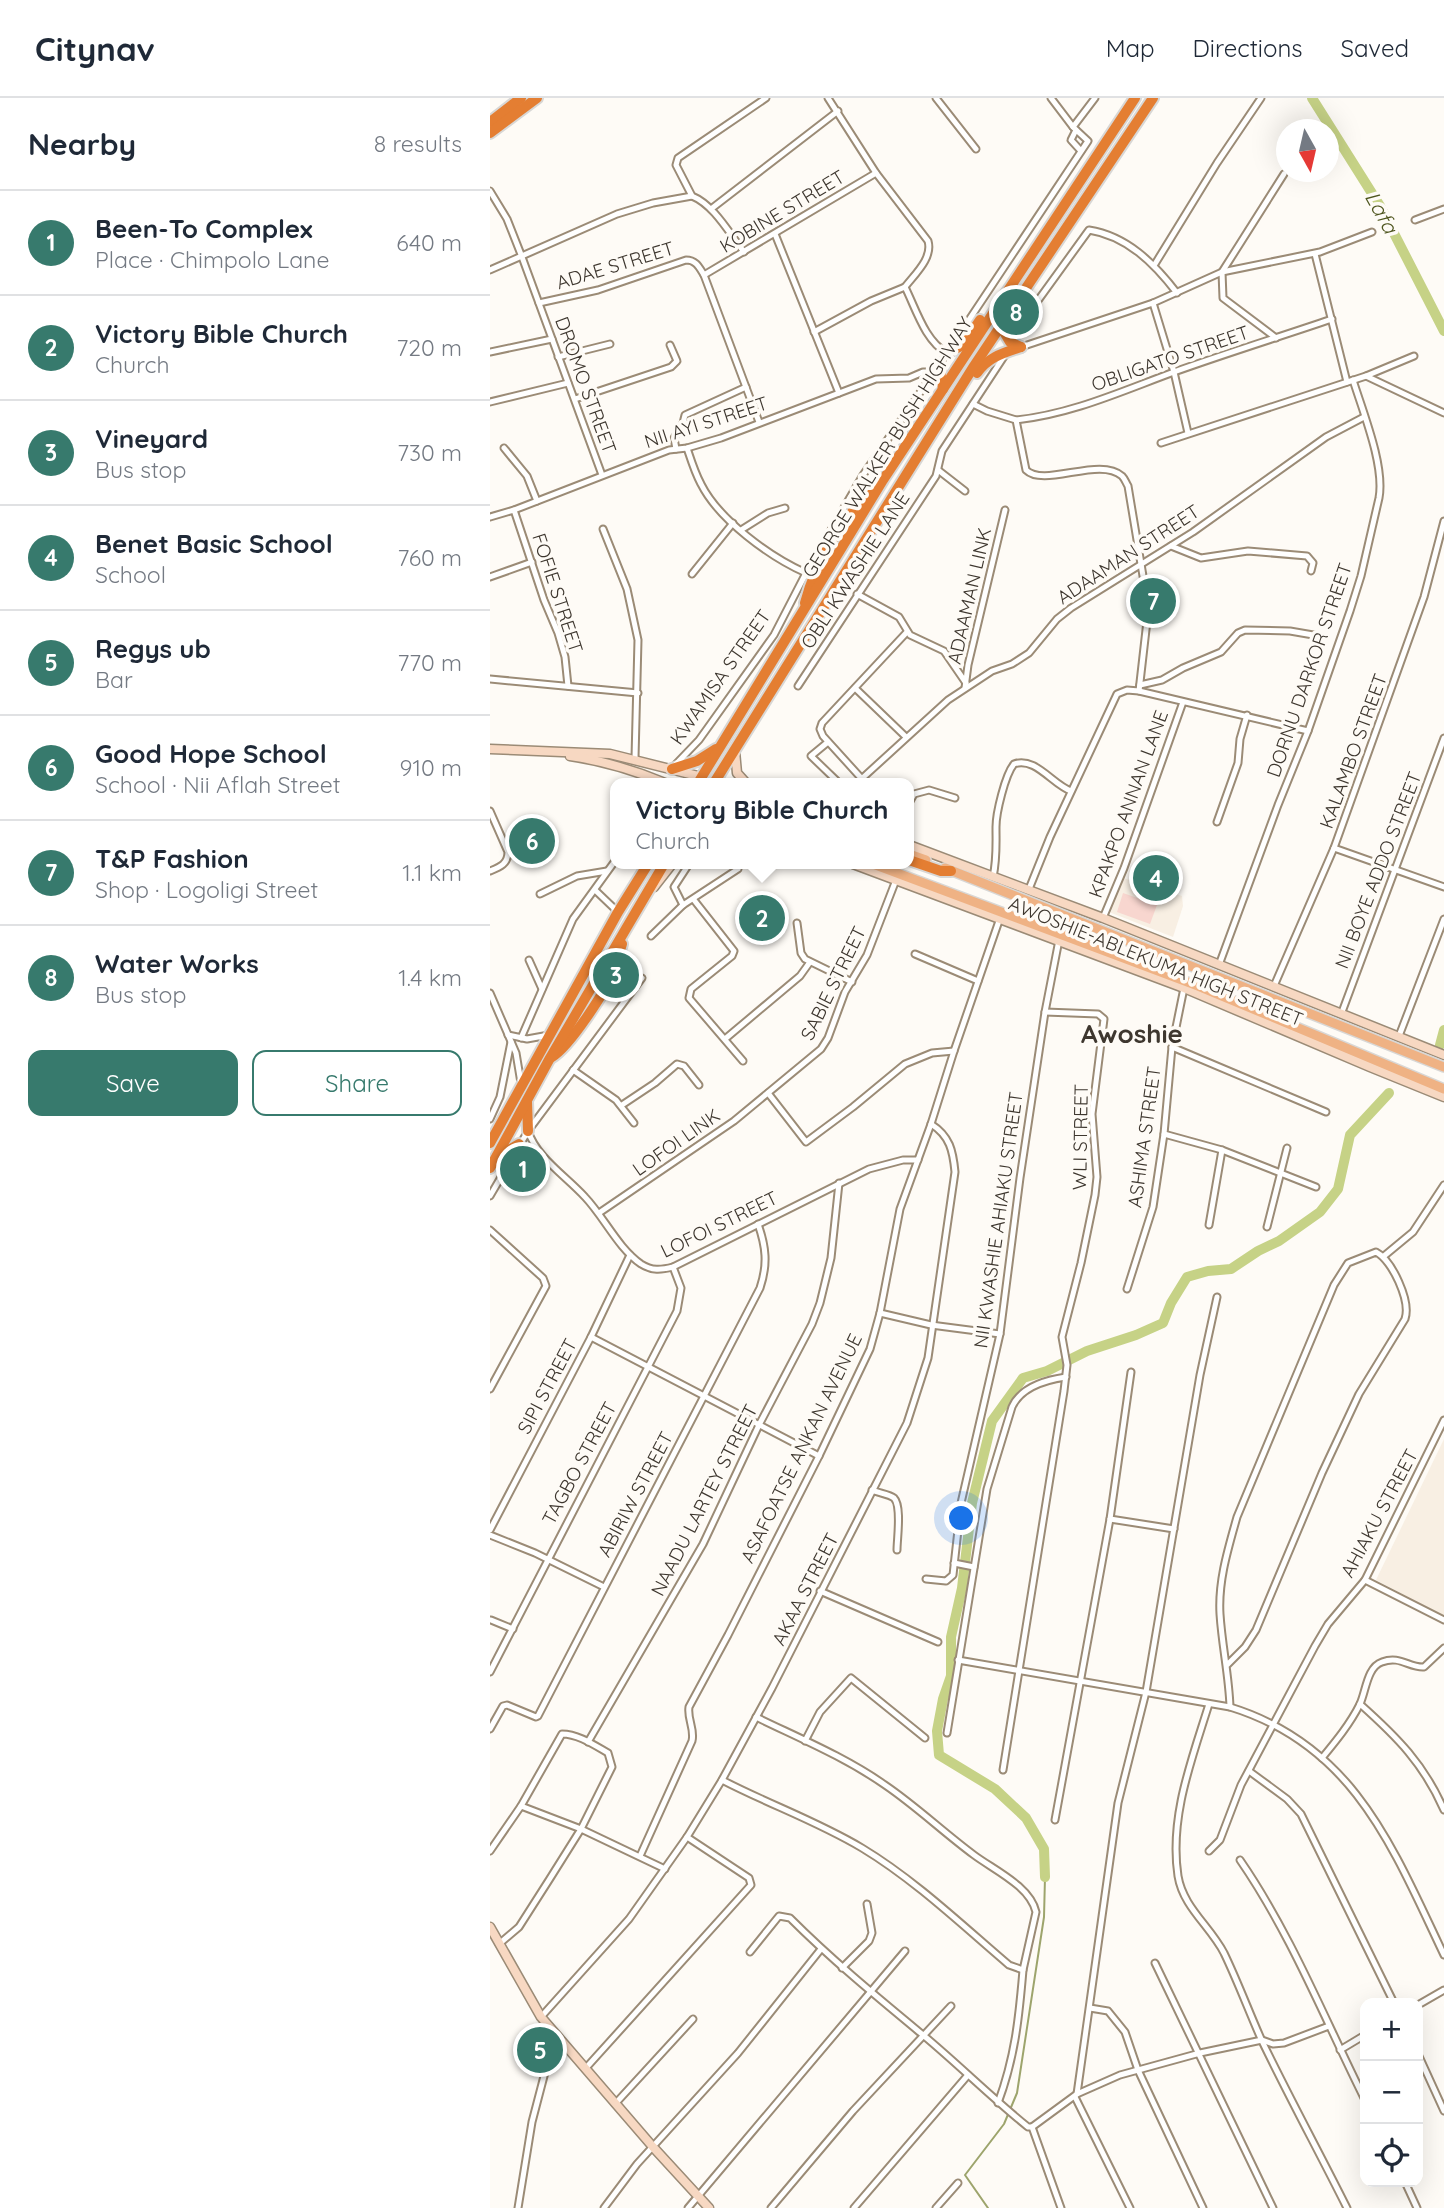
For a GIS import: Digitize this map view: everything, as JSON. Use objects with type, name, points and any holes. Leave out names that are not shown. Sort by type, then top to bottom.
[{"type":"highway","points":[[490,122],[521,98]]},
{"type":"highway","points":[[490,133],[537,98]]},
{"type":"highway","name":"GEORGE WALKER BUSH HIGHWAY","points":[[701,778],[883,480],[1135,98]]},
{"type":"highway","name":"GEORGE WALKER BUSH HIGHWAY","points":[[719,778],[735,747],[922,449],[1153,98]]},
{"type":"highway","points":[[947,353],[963,345],[987,310],[1002,299]]},
{"type":"highway","points":[[1001,327],[1010,342],[1021,347]]},
{"type":"highway","points":[[922,449],[936,435],[987,361],[1021,347]]},
{"type":"highway","points":[[937,369],[943,389]]},
{"type":"highway","points":[[672,769],[697,761],[721,745]]},
{"type":"highway","points":[[914,862],[941,871],[951,871]]},
{"type":"highway","points":[[490,1143],[618,912],[645,869]]},
{"type":"highway","points":[[493,1163],[550,1058],[572,1040],[614,972],[627,928],[661,869]]},
{"type":"highway","points":[[527,1101],[527,1131]]},
{"type":"highway","points":[[493,1163],[519,1144]]},
{"type":"main road","name":"AWOSHIE-ABLEKUMA HIGH STREET","points":[[914,856],[951,871],[978,876],[1088,925],[1261,995],[1308,1005],[1444,1067]]},
{"type":"main road","name":"AWOSHIE-ABLEKUMA HIGH STREET","points":[[887,869],[1085,942],[1289,1029],[1444,1089]]},
{"type":"main road","points":[[1085,942],[1084,932],[1088,925]]},
{"type":"street","points":[[744,252],[711,209],[692,196],[676,165],[678,158],[766,98]]},
{"type":"street","points":[[814,332],[871,301],[905,287],[928,256],[930,249],[928,241],[876,173],[828,98]]},
{"type":"street","points":[[936,98],[976,149]]},
{"type":"street","points":[[1051,98],[1074,129]]},
{"type":"street","points":[[1081,151],[1071,140],[1074,129],[1095,98]]},
{"type":"street","points":[[1154,264],[1261,98]]},
{"type":"street","points":[[711,209],[838,111]]},
{"type":"street","name":"KWAMISA STREET","points":[[672,769],[699,740],[774,635],[806,573],[863,475],[937,369],[1088,141],[1074,129]]},
{"type":"street","name":"KOBINE STREET","points":[[704,275],[876,173]]},
{"type":"street","points":[[1276,338],[1223,299],[1222,272],[1279,182]]},
{"type":"street","name":"DROMO STREET","points":[[490,191],[507,219],[522,257],[602,475]]},
{"type":"street","points":[[490,270],[625,211],[692,196]]},
{"type":"street","points":[[1415,220],[1444,209]]},
{"type":"street","points":[[1026,317],[1089,230],[1103,232],[1120,240],[1154,264],[1177,293]]},
{"type":"street","points":[[1021,347],[1153,303],[1222,272],[1315,254],[1372,232]]},
{"type":"street","points":[[775,234],[839,393]]},
{"type":"street","name":"DORNU DARKOR STREET","points":[[1219,965],[1308,731],[1356,593],[1380,498],[1380,476],[1315,254]]},
{"type":"street","name":"ADAE STREET","points":[[539,303],[598,290],[686,260],[697,264],[704,275]]},
{"type":"street","points":[[704,275],[759,422]]},
{"type":"street","points":[[905,287],[931,339],[937,348],[947,353]]},
{"type":"street","points":[[1153,303],[1174,372],[1188,433]]},
{"type":"street","name":"OBLIGATO STREET","points":[[1016,419],[1039,417],[1086,404],[1332,319]]},
{"type":"street","points":[[490,352],[552,339]]},
{"type":"street","points":[[558,356],[610,344]]},
{"type":"street","points":[[575,399],[671,367],[677,361],[670,345]]},
{"type":"street","points":[[965,491],[937,470],[942,451],[1007,352]]},
{"type":"street","points":[[1161,443],[1366,376],[1414,356]]},
{"type":"street","name":"NII AYI STREET","points":[[490,517],[656,454],[721,438],[876,379],[909,378],[937,369]]},
{"type":"street","points":[[1366,376],[1444,413]]},
{"type":"street","points":[[490,402],[568,383]]},
{"type":"street","points":[[676,449],[674,438],[685,415],[746,387]]},
{"type":"street","points":[[973,404],[1016,419],[1026,470],[1029,473],[1039,476],[1078,471],[1108,471],[1122,476],[1128,486],[1142,563],[1147,621],[1139,688]]},
{"type":"street","name":"ADAAMAN STREET","points":[[863,778],[966,686],[992,671],[1023,659],[1056,619],[1171,546],[1326,437],[1364,417]]},
{"type":"street","points":[[504,448],[527,476],[537,501]]},
{"type":"street","points":[[687,448],[702,485],[715,505],[741,530],[787,564],[806,573]]},
{"type":"street","name":"OBLI KWASHIE LANE","points":[[798,686],[936,476],[937,470]]},
{"type":"street","points":[[741,530],[768,513],[785,508]]},
{"type":"street","name":"FOFIE STREET","points":[[514,510],[558,633],[565,657],[568,686]]},
{"type":"street","name":"ADAAMAN LINK","points":[[966,686],[968,665],[1005,510]]},
{"type":"street","name":"KALAMBO STREET","points":[[1274,986],[1334,849],[1424,597],[1444,521]]},
{"type":"street","points":[[692,574],[733,523]]},
{"type":"street","points":[[603,529],[627,589],[638,640],[635,758]]},
{"type":"street","points":[[1171,546],[1201,558],[1248,551],[1307,556],[1313,563],[1311,571]]},
{"type":"street","points":[[490,577],[532,562]]},
{"type":"street","points":[[857,594],[899,617],[907,632],[944,651],[966,686]]},
{"type":"street","points":[[1029,889],[1117,694],[1163,681],[1183,668],[1221,652],[1238,633],[1245,630],[1290,631],[1319,636]]},
{"type":"street","points":[[858,778],[828,742],[820,729],[822,723],[907,632]]},
{"type":"street","points":[[490,678],[638,694]]},
{"type":"street","points":[[855,688],[906,737]]},
{"type":"street","points":[[1139,688],[1183,702],[1308,731]]},
{"type":"street","name":"KPAKPO ANNAN LANE","points":[[1102,918],[1124,868],[1183,702]]},
{"type":"street","points":[[1217,822],[1238,763],[1240,739],[1247,715]]},
{"type":"street","name":"NII BOYE ADDO STREET","points":[[1342,1012],[1444,738]]},
{"type":"street","points":[[828,742],[811,756],[834,778]]},
{"type":"street","points":[[735,747],[735,764],[742,778]]},
{"type":"street","points":[[490,750],[586,751],[635,758],[695,778]]},
{"type":"street","points":[[540,751],[597,760],[652,778]]},
{"type":"street","points":[[993,877],[998,856],[996,822],[1008,775],[1014,764],[1024,762],[1047,774],[1062,788],[1071,791]]},
{"type":"street","points":[[914,794],[929,790],[955,798]]},
{"type":"street","points":[[490,811],[508,852],[508,859],[503,865],[490,871]]},
{"type":"street","name":"AWOSHIE-ABLEKUMA HIGH STREET","points":[[914,847],[978,876],[993,877],[1029,889],[1274,986],[1308,1005],[1342,1012],[1444,1055]]},
{"type":"street","points":[[1334,849],[1444,887]]},
{"type":"street","points":[[521,1038],[573,919],[610,867]]},
{"type":"street","points":[[644,896],[668,869]]},
{"type":"street","points":[[683,905],[674,887],[686,869]]},
{"type":"street","points":[[651,936],[683,905],[738,869]]},
{"type":"street","name":"AWOSHIE-ABLEKUMA HIGH STREET","points":[[866,869],[1289,1029],[1444,1097]]},
{"type":"street","points":[[540,894],[577,876],[607,871]]},
{"type":"street","name":"SABIE STREET","points":[[768,1093],[821,1049],[828,1038],[842,999],[866,955],[896,880]]},
{"type":"street","points":[[594,890],[618,912]]},
{"type":"street","points":[[694,900],[734,951],[732,956],[688,993],[689,998],[744,1061]]},
{"type":"street","name":"ASAFOATSE ANKAN AVENUE","points":[[640,1856],[692,1741],[689,1707],[728,1635],[870,1349],[880,1313],[900,1209],[1000,918]]},
{"type":"street","points":[[1399,1036],[1444,919]]},
{"type":"street","points":[[797,923],[801,953],[810,962],[852,982]]},
{"type":"street","name":"NII KWASHIE AHIAKU STREET","points":[[957,1564],[961,1503],[1000,1334],[1045,1012],[1059,940]]},
{"type":"street","points":[[915,954],[978,981]]},
{"type":"street","points":[[529,960],[542,989]]},
{"type":"street","points":[[725,1039],[800,975],[810,962]]},
{"type":"street","points":[[490,1196],[527,1131],[642,978]]},
{"type":"street","name":"ASHIMA STREET","points":[[1128,1289],[1153,1208],[1164,1134],[1172,1047],[1184,988]]},
{"type":"street","points":[[490,993],[519,1062],[521,1087]]},
{"type":"street","name":"WLI STREET","points":[[1045,1012],[1098,1014],[1104,1019],[1092,1114],[1097,1177],[1084,1251],[1062,1337],[1067,1365],[1066,1377]]},
{"type":"street","points":[[508,1035],[534,1039],[549,1035]]},
{"type":"street","points":[[490,1119],[500,1097],[511,1042]]},
{"type":"street","points":[[1172,1047],[1326,1112]]},
{"type":"street","points":[[768,1093],[806,1142],[905,1064],[932,1052],[954,1051]]},
{"type":"street","points":[[622,1105],[677,1064],[684,1066],[699,1085]]},
{"type":"street","points":[[573,1070],[622,1105],[634,1124]]},
{"type":"street","name":"LOFOI LINK","points":[[599,1213],[734,1121],[768,1093]]},
{"type":"street","name":"AKAA STREET","points":[[541,2017],[629,1919],[687,1837],[756,1717],[907,1423],[928,1359],[955,1172],[954,1158],[947,1138],[931,1124]]},
{"type":"street","name":"LOFOI STREET","points":[[527,1131],[536,1148],[599,1213],[630,1255],[650,1269],[660,1270],[673,1267],[870,1169],[892,1162],[918,1160]]},
{"type":"street","points":[[1164,1134],[1222,1150],[1316,1187]]},
{"type":"street","points":[[519,1144],[536,1148]]},
{"type":"street","points":[[1267,1227],[1287,1148]]},
{"type":"street","points":[[1209,1225],[1222,1150]]},
{"type":"street","name":"NAADU LARTEY STREET","points":[[588,1742],[704,1544],[759,1424],[801,1349],[820,1303],[831,1258],[839,1183]]},
{"type":"street","points":[[1384,1256],[1413,1232],[1444,1185]]},
{"type":"street","name":"ABIRIW STREET","points":[[490,1729],[503,1706],[538,1716],[764,1276],[765,1244],[758,1224]]},
{"type":"street","points":[[490,1230],[543,1278],[546,1286],[490,1389]]},
{"type":"street","points":[[1227,1665],[1245,1647],[1256,1630],[1322,1473],[1359,1394],[1408,1311],[1404,1295],[1384,1256],[1376,1252],[1348,1264],[1340,1275],[1322,1311],[1285,1407],[1237,1517],[1221,1584],[1220,1614],[1230,1707]]},
{"type":"street","name":"SIPI STREET","points":[[490,1532],[591,1337],[630,1255]]},
{"type":"street","name":"TAGBO STREET","points":[[490,1672],[677,1311],[681,1288],[673,1267]]},
{"type":"street","points":[[1129,2208],[1076,2095],[1118,1803],[1146,1692],[1200,1375],[1217,1297]]},
{"type":"street","points":[[880,1313],[931,1325],[1000,1334]]},
{"type":"street","points":[[591,1337],[818,1456]]},
{"type":"street","points":[[1055,1820],[1110,1519],[1131,1372]]},
{"type":"street","points":[[947,1733],[972,1567],[987,1489],[1015,1399],[1023,1391],[1066,1377],[1003,1770]]},
{"type":"street","name":"AHIAKU STREET","points":[[1209,1850],[1220,1840],[1272,1724],[1328,1623],[1365,1580],[1444,1420]]},
{"type":"street","points":[[872,1490],[894,1498],[896,1502],[899,1514],[897,1550]]},
{"type":"street","points":[[1110,1519],[1174,1529]]},
{"type":"street","points":[[490,1532],[604,1587]]},
{"type":"street","points":[[926,1579],[946,1581],[951,1579],[957,1564],[972,1567]]},
{"type":"street","points":[[1365,1580],[1444,1620]]},
{"type":"street","points":[[820,1591],[938,1642]]},
{"type":"street","points":[[491,1620],[513,1629]]},
{"type":"street","points":[[1322,1758],[1346,1728],[1360,1704],[1373,1668],[1378,1663],[1401,1660],[1415,1667],[1424,1667],[1444,1648]]},
{"type":"street","points":[[958,1660],[1230,1707],[1272,1724],[1322,1758],[1363,1801],[1382,1830],[1444,1955]]},
{"type":"street","points":[[805,1741],[820,1712],[851,1678],[925,1738]]},
{"type":"street","points":[[1209,1704],[1179,1812],[1178,1874],[1182,1893],[1211,1931],[1223,1953],[1262,2040],[1347,2208]]},
{"type":"street","points":[[1360,1704],[1412,1754],[1427,1776],[1444,1810]]},
{"type":"street","points":[[756,1717],[853,1765],[884,1784],[1030,1897],[1034,1905],[1035,1919],[1023,1970],[1013,2057],[998,2103]]},
{"type":"street","points":[[490,1851],[521,1806],[562,1734],[588,1742],[608,1754],[612,1767],[581,1829],[519,1927],[499,1944]]},
{"type":"street","points":[[1249,1771],[1287,1799],[1301,1814],[1392,1998]]},
{"type":"street","points":[[722,1780],[864,1849],[894,1869],[1009,1965],[1023,1970]]},
{"type":"street","points":[[521,1806],[581,1829],[665,1869]]},
{"type":"street","points":[[585,2069],[751,1885],[749,1878],[687,1837]]},
{"type":"street","points":[[1240,1860],[1262,1892],[1360,2090]]},
{"type":"street","points":[[842,1968],[869,1941],[872,1933],[867,1904]]},
{"type":"street","points":[[750,1952],[782,1915],[790,1917],[871,1994],[1028,2127],[1032,2127],[1076,2095],[1102,2082],[1200,2053],[1262,2040],[1273,2044],[1284,2043],[1329,2026]]},
{"type":"street","points":[[490,1927],[541,2017],[709,2208]]},
{"type":"street","points":[[604,2208],[653,2147],[738,2053],[821,1949]]},
{"type":"street","points":[[688,2208],[905,1951]]},
{"type":"street","points":[[1155,1964],[1273,2208]]},
{"type":"street","points":[[1423,2002],[1444,1990]]},
{"type":"street","points":[[771,2208],[853,2111],[951,2006]]},
{"type":"street","points":[[1090,2008],[1101,2008],[1115,2018],[1125,2032],[1138,2070],[1203,2208]]},
{"type":"street","points":[[615,2104],[693,2019]]},
{"type":"street","points":[[518,2208],[531,2122],[555,2034]]},
{"type":"street","points":[[1340,2050],[1360,2038]]},
{"type":"street","points":[[1421,2061],[1444,2111]]},
{"type":"street","points":[[854,2208],[968,2075]]},
{"type":"street","points":[[1032,2127],[1060,2208]]},
{"type":"street","points":[[936,2208],[958,2183]]},
{"type":"street","points":[[1407,2187],[1417,2208]]},
{"type":"shaded area","points":[[1123,878],[1182,896],[1183,906],[1173,937],[1109,912]]},
{"type":"shaded area","points":[[1123,893],[1157,905],[1150,924],[1117,912]]},
{"type":"shaded area","points":[[1444,1439],[1444,1616],[1376,1580]]},
{"type":"waterway","name":"Lafa","points":[[1312,98],[1380,206],[1444,331]]},
{"type":"waterway","name":"Lafa","points":[[1440,1045],[1444,1030]]},
{"type":"waterway","points":[[1045,1877],[1044,1849],[1026,1818],[995,1789],[939,1755],[937,1731],[951,1676],[951,1637],[962,1588],[972,1503],[992,1421],[1023,1378],[1047,1371],[1087,1351],[1163,1323],[1171,1303],[1187,1277],[1208,1271],[1231,1269],[1279,1241],[1320,1212],[1338,1189],[1350,1135],[1389,1093]]},
{"type":"waterway","points":[[988,2208],[965,2175],[1004,2124],[1017,2093],[1044,1917],[1045,1877]]},
{"type":"place","name":"Water Works","points":[[1016,312]]},
{"type":"place","name":"T&P Fashion","points":[[1153,601]]},
{"type":"place","name":"Good Hope School","points":[[532,841]]},
{"type":"place","name":"Benet Basic School","points":[[1156,878]]},
{"type":"place","name":"Victory Bible Church","points":[[762,918]]},
{"type":"place","name":"Vineyard","points":[[616,975]]},
{"type":"place","name":"Been-To Complex","points":[[523,1169]]},
{"type":"place","name":"Regys ub","points":[[540,2050]]},
{"type":"district","name":"Awoshie","points":[[1132,1033]]}]
